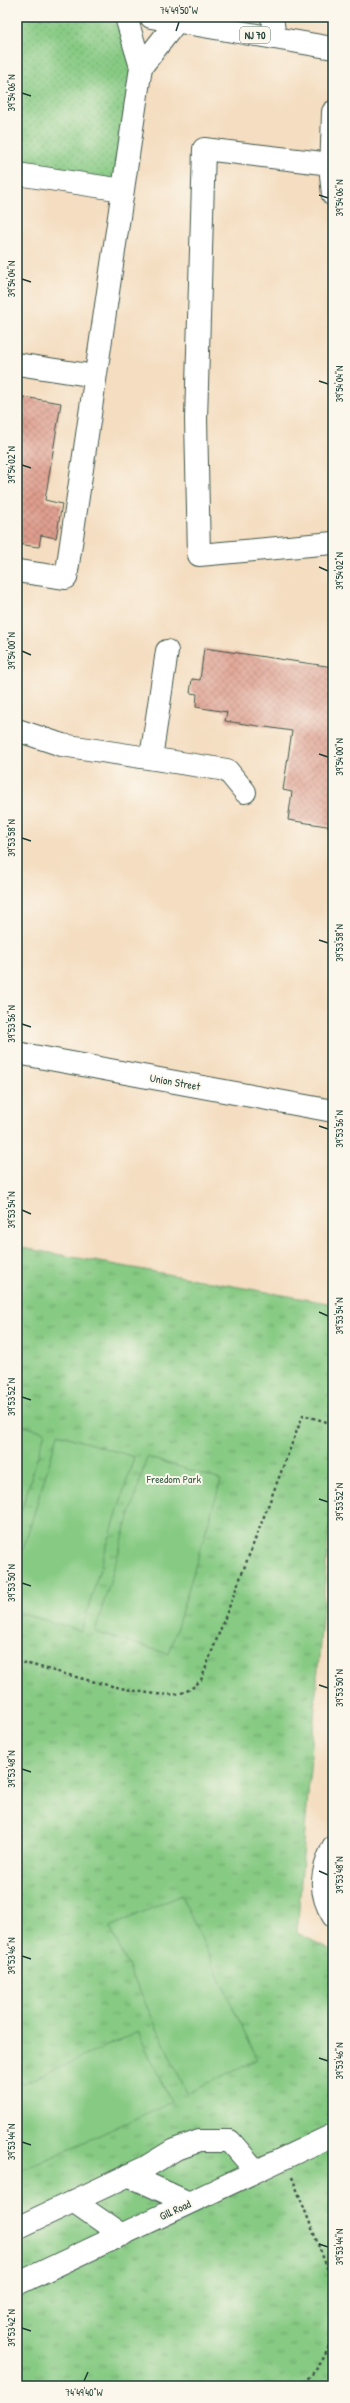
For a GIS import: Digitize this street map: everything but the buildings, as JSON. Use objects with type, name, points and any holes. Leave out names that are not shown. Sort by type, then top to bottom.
[{"type":"main road","points":[[17,571],[66,578],[141,68],[126,17]]},
{"type":"main road","name":"NJ 70","points":[[151,17],[333,48]]},
{"type":"main road","points":[[272,17],[275,38]]},
{"type":"main road","points":[[141,68],[177,21]]},
{"type":"main road","points":[[333,112],[331,164],[333,195]]},
{"type":"main road","points":[[331,164],[204,149],[196,419],[199,555],[333,543]]},
{"type":"main road","points":[[17,174],[123,190]]},
{"type":"main road","points":[[17,364],[95,376]]},
{"type":"main road","points":[[151,758],[166,651]]},
{"type":"main road","points":[[17,730],[62,745],[228,770],[245,792]]},
{"type":"main road","name":"Union Street","points":[[17,1053],[333,1111]]},
{"type":"main road","points":[[333,1847],[322,1878],[324,1902],[333,1916]]},
{"type":"main road","name":"Gill Road","points":[[17,2284],[333,2135]]},
{"type":"main road","points":[[17,2228],[128,2175],[174,2150],[199,2141],[230,2141],[256,2171]]},
{"type":"main road","points":[[128,2175],[189,2203]]},
{"type":"main road","points":[[73,2201],[122,2235]]},
{"type":"path","points":[[17,1661],[117,1687],[166,1695],[180,1694],[193,1688],[201,1680],[303,1415],[327,1422]]},
{"type":"path","points":[[285,2157],[333,2283]]},
{"type":"path","points":[[298,2386],[304,2382],[323,2361],[333,2332]]},
{"type":"green space","points":[[17,17],[126,17],[141,67],[123,190],[17,174]]},
{"type":"green space","name":"Freedom Park","points":[[17,1247],[333,1304],[333,1480],[297,1933],[333,1951],[333,2386],[17,2386]]},
{"type":"green space","points":[[17,1424],[45,1432],[17,1525]]},
{"type":"green space","points":[[58,1434],[134,1457],[81,1631],[17,1612],[17,1570]]},
{"type":"green space","points":[[147,1457],[221,1480],[169,1654],[95,1632]]},
{"type":"green space","points":[[181,1895],[257,2059],[187,2093],[110,1927]]},
{"type":"green space","points":[[138,2032],[171,2102],[17,2173],[17,2086]]}]
